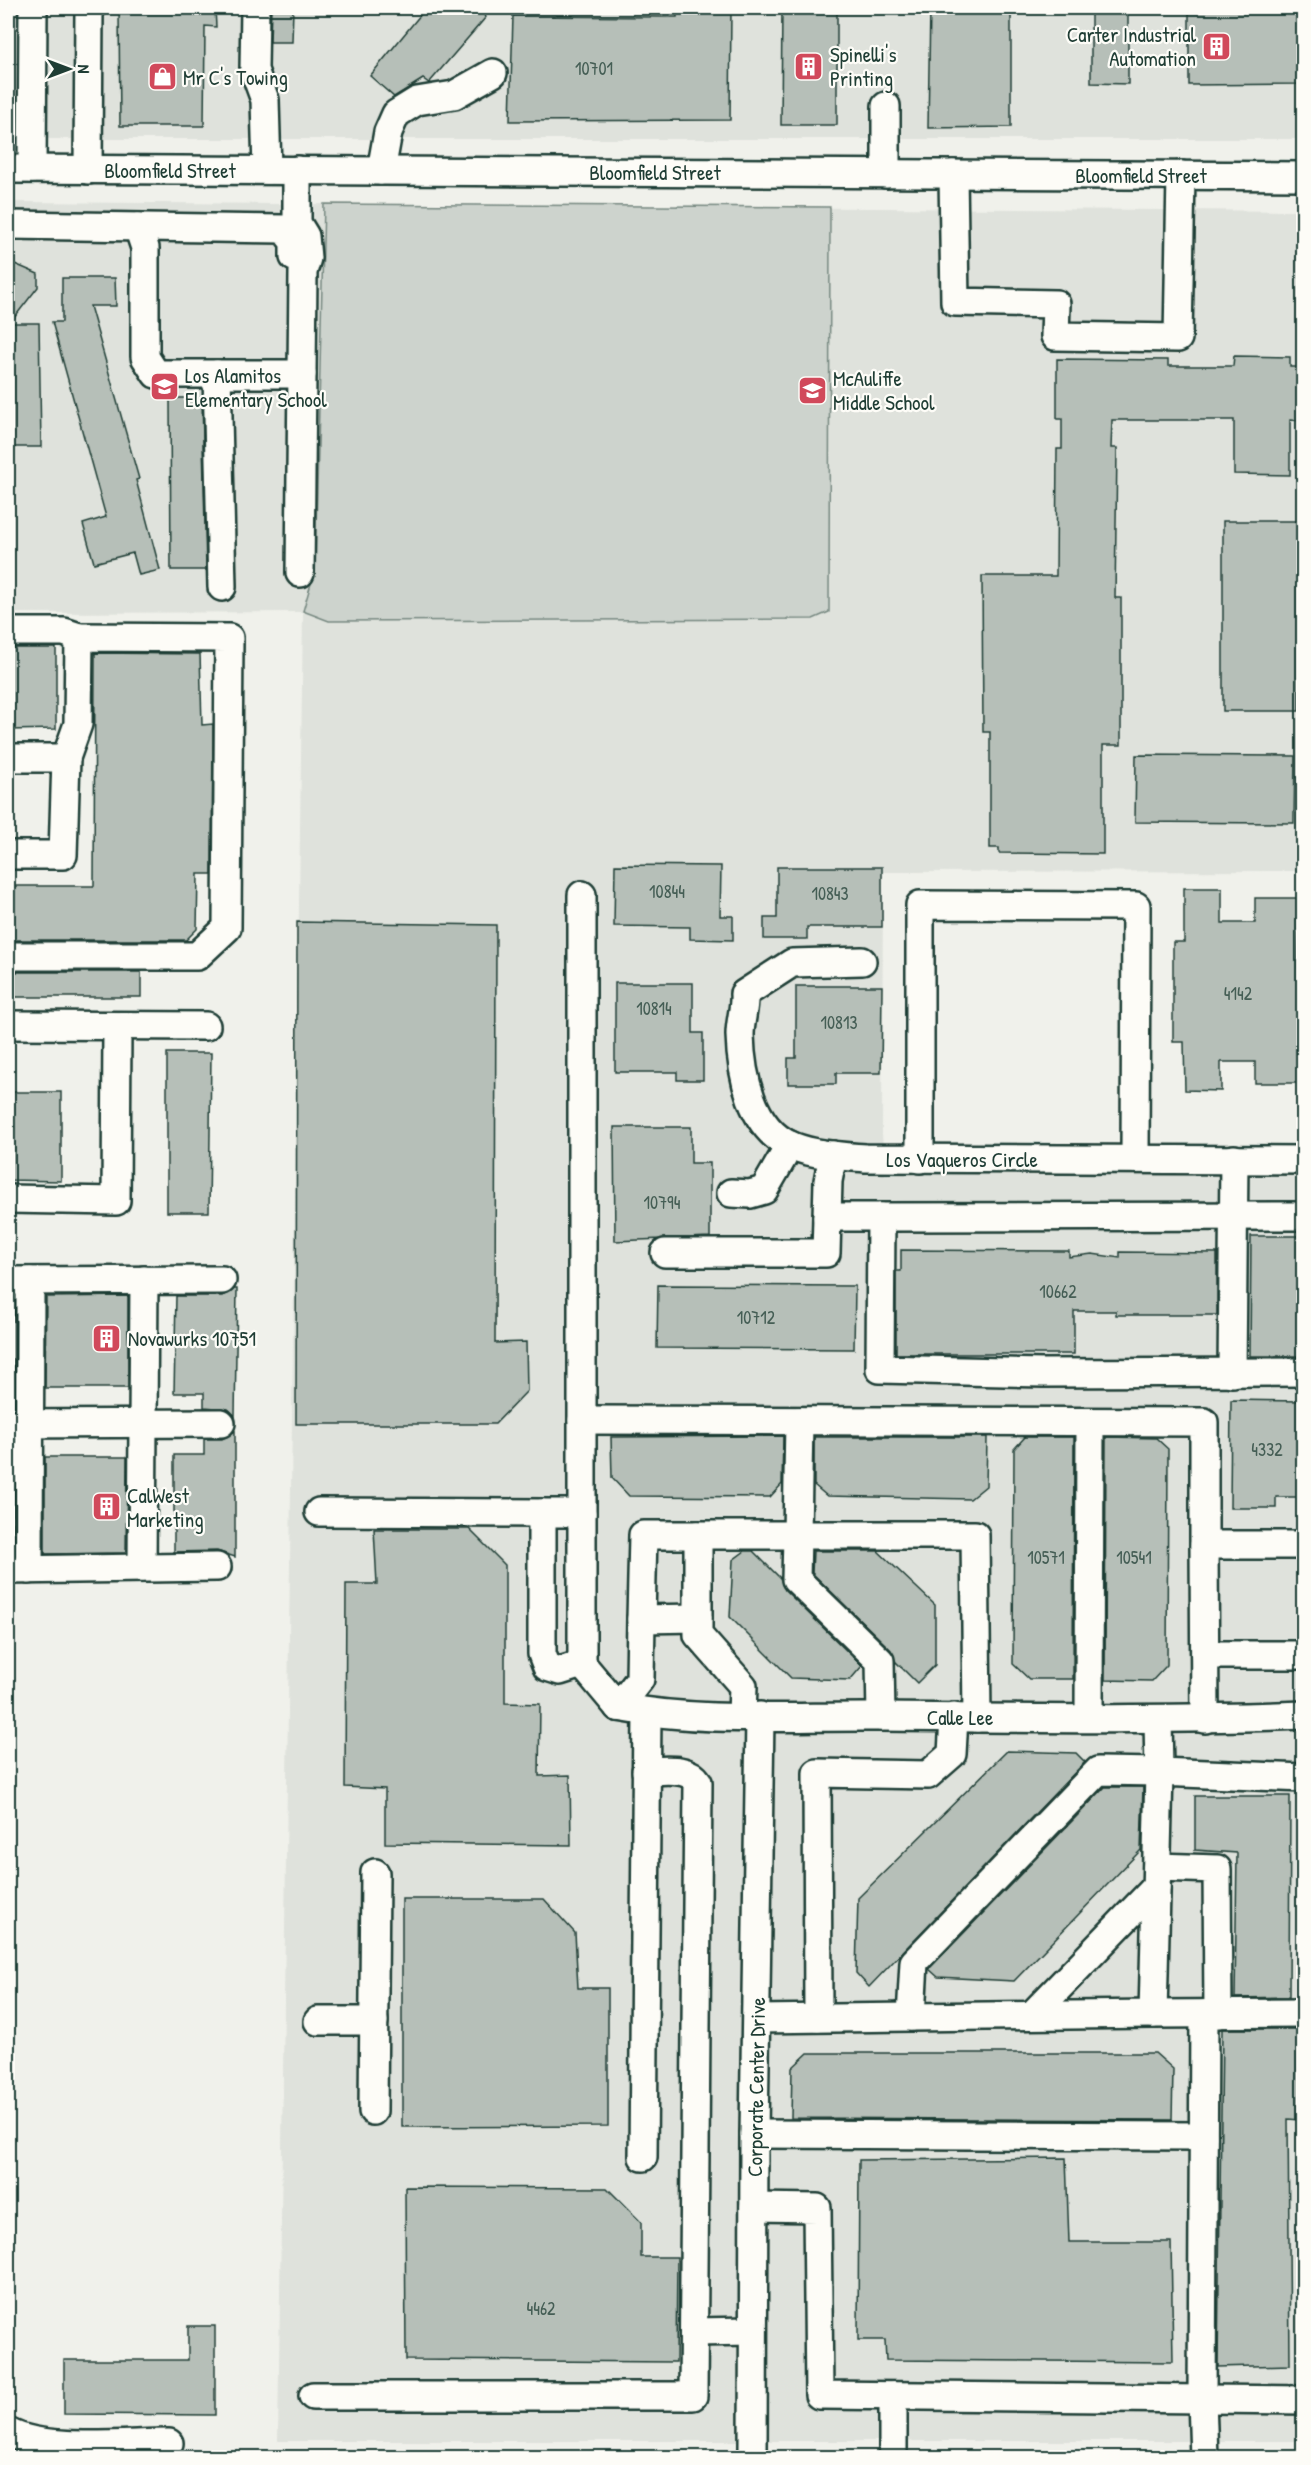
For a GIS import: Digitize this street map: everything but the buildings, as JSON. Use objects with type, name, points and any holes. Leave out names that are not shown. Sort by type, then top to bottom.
[{"type":"street","points":[[20,169],[33,8]]},
{"type":"street","points":[[88,170],[89,8]]},
{"type":"street","points":[[255,8],[254,70],[264,100],[267,170]]},
{"type":"street","points":[[381,171],[388,132],[396,114],[417,101],[454,95],[493,73]]},
{"type":"street","points":[[886,106],[886,174]]},
{"type":"street","name":"Bloomfield Street","points":[[20,169],[1304,176]]},
{"type":"street","points":[[297,170],[297,223],[305,236],[307,258],[303,272],[300,573]]},
{"type":"street","points":[[953,174],[955,303],[1056,304],[1055,336],[1178,338],[1181,176]]},
{"type":"street","points":[[8,225],[284,229],[294,242],[294,258],[303,272]]},
{"type":"street","points":[[138,227],[145,248],[145,357],[156,374],[302,374]]},
{"type":"street","points":[[217,374],[222,587]]},
{"type":"street","points":[[8,632],[64,632],[79,637],[229,638],[227,928],[197,956],[8,956]]},
{"type":"street","points":[[8,855],[63,855],[66,758],[78,724],[79,637]]},
{"type":"street","points":[[8,758],[66,758]]},
{"type":"street","points":[[582,895],[582,1664],[618,1707],[640,1679],[643,1535],[975,1535],[966,1718],[952,1754],[928,1775],[817,1773],[818,2018]]},
{"type":"street","points":[[920,1159],[920,905],[1136,906],[1136,1159]]},
{"type":"street","name":"Los Vaqueros Circle","points":[[862,961],[792,963],[744,994],[745,1011],[740,1031],[742,1065],[752,1099],[765,1124],[790,1145],[833,1155],[920,1159],[1304,1160]]},
{"type":"street","points":[[8,1025],[206,1026]]},
{"type":"street","points":[[8,1199],[116,1201],[117,1027]]},
{"type":"street","points":[[731,1193],[750,1194],[764,1190],[790,1145]]},
{"type":"street","points":[[665,1253],[826,1253],[828,1181],[833,1155]]},
{"type":"street","points":[[1232,1373],[1234,1160]]},
{"type":"street","points":[[827,1217],[1304,1216]]},
{"type":"street","points":[[881,1217],[880,1369],[1304,1372]]},
{"type":"street","points":[[142,1568],[144,1280]]},
{"type":"street","points":[[217,1567],[18,1570],[19,1281],[222,1280]]},
{"type":"street","points":[[582,1420],[1204,1422],[1205,1719]]},
{"type":"street","points":[[799,1421],[796,1579],[880,1661],[881,1717]]},
{"type":"street","points":[[1089,1718],[1090,1422]]},
{"type":"street","points":[[18,1424],[221,1423]]},
{"type":"street","points":[[318,1512],[582,1513]]},
{"type":"street","points":[[542,1513],[542,1654],[547,1668],[560,1671],[582,1664]]},
{"type":"street","name":"Corporate Center Drive","points":[[698,1535],[698,1635],[743,1686],[751,1716],[757,2019],[752,2331],[753,2457]]},
{"type":"street","points":[[1204,1545],[1304,1545]]},
{"type":"street","points":[[641,1619],[698,1618]]},
{"type":"street","points":[[1205,1655],[1304,1655]]},
{"type":"street","name":"Calle Lee","points":[[618,1707],[647,1712],[751,1716],[1205,1719],[1304,1715]]},
{"type":"street","points":[[643,2157],[647,1712]]},
{"type":"street","points":[[1153,2014],[1159,1772],[1158,1719]]},
{"type":"street","points":[[314,2396],[693,2396],[698,1782],[686,1771],[646,1771]]},
{"type":"street","points":[[911,2017],[914,1962],[1098,1771],[1304,1778]]},
{"type":"street","points":[[1032,2015],[1156,1877],[1217,1869],[1203,2136],[1202,2398],[1204,2457]]},
{"type":"street","points":[[374,2110],[375,1873]]},
{"type":"street","points":[[757,2019],[1304,2013]]},
{"type":"street","points":[[318,2021],[374,2021]]},
{"type":"street","points":[[754,2134],[1203,2136]]},
{"type":"street","points":[[754,2207],[817,2208],[819,2395],[1304,2400]]},
{"type":"street","points":[[694,2332],[752,2331]]},
{"type":"street","points":[[893,2396],[893,2457]]},
{"type":"street","points":[[8,2432],[53,2443],[169,2443]]},
{"type":"shaded area","points":[[8,8],[1303,8],[1303,139],[8,139]]},
{"type":"shaded area","points":[[8,202],[1303,211],[1303,871],[883,872],[882,1134],[885,1175],[1303,1174],[1303,2441],[278,2441],[303,612],[8,613]]},
{"type":"shaded area","points":[[324,204],[830,207],[829,612],[813,619],[329,621],[303,611],[315,570]]},
{"type":"place","name":"Carter Industrial Automation","points":[[1217,46]]},
{"type":"place","name":"Spinelli's Printing","points":[[809,66]]},
{"type":"place","name":"Mr C's Towing","points":[[162,77]]},
{"type":"place","name":"Los Alamitos Elementary School","points":[[164,387]]},
{"type":"place","name":"McAuliffe Middle School","points":[[812,390]]},
{"type":"place","name":"Novawurks 10751","points":[[107,1338]]},
{"type":"place","name":"CalWest Marketing","points":[[106,1507]]}]
